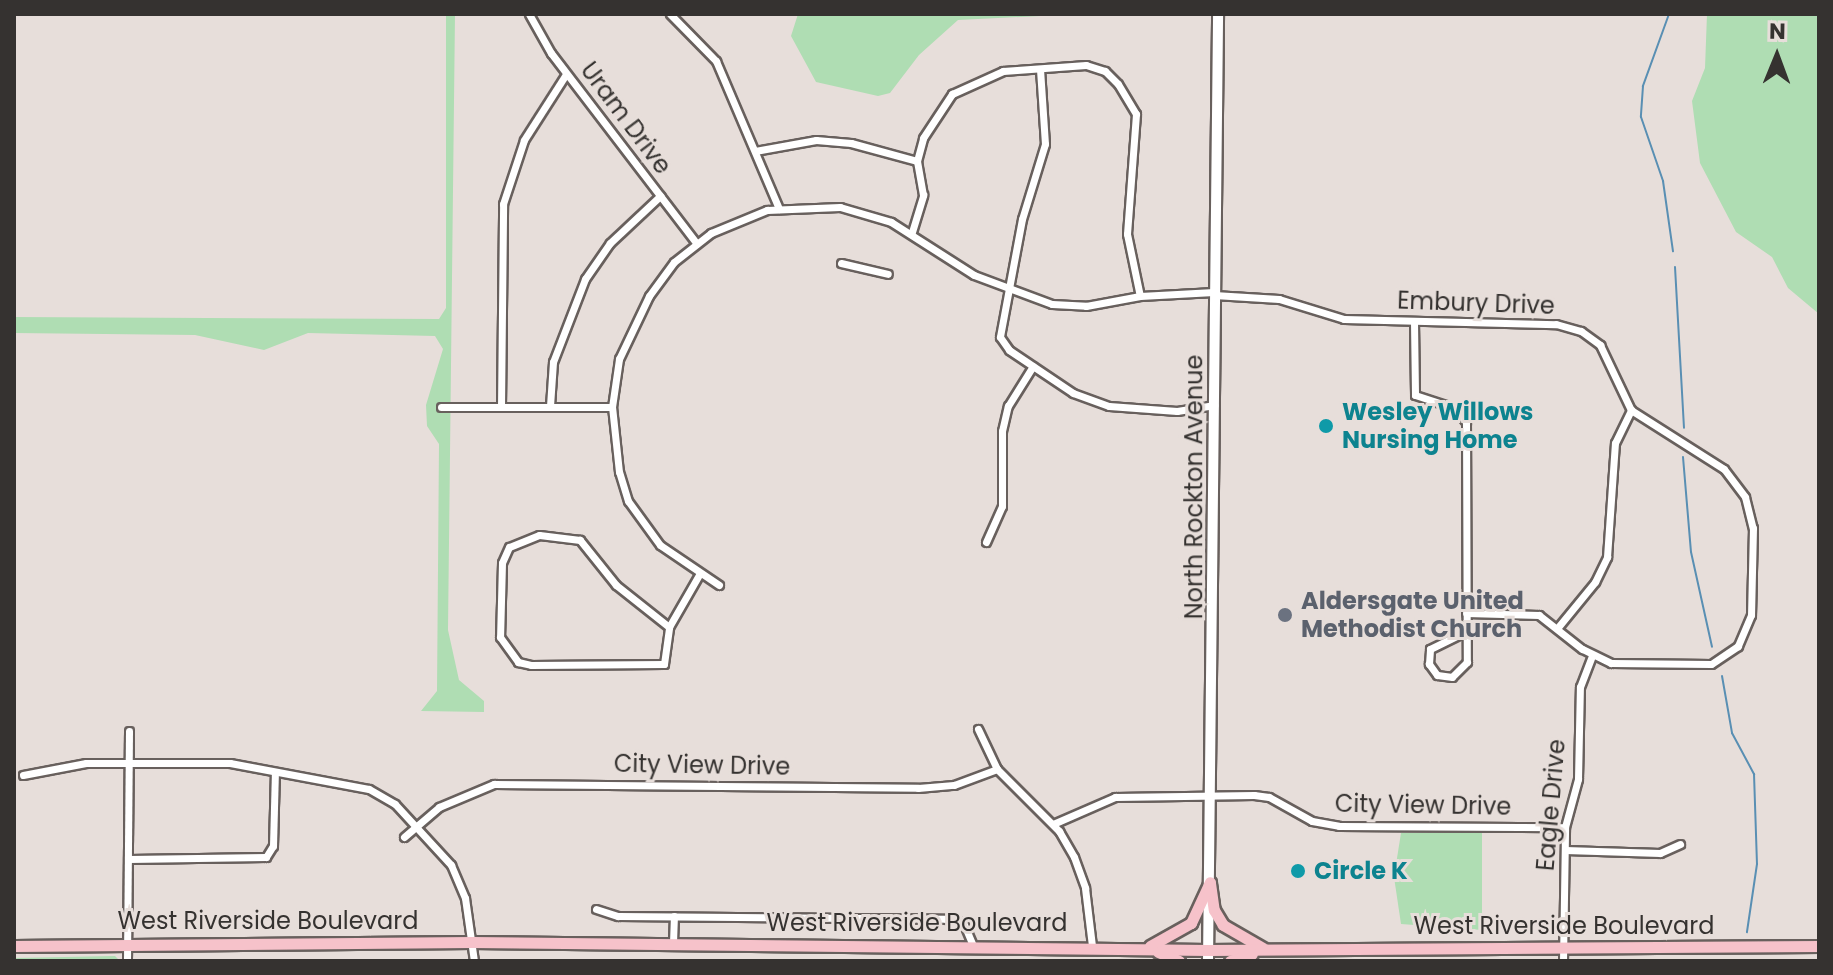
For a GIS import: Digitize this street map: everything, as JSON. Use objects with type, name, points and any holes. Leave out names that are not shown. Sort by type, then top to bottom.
[{"type":"main road","points":[[1146,948],[1191,923],[1210,882]]},
{"type":"main road","points":[[1210,882],[1223,925],[1267,950]]},
{"type":"main road","name":"West Riverside Boulevard","points":[[14,946],[472,942],[973,945],[1146,948],[1208,956],[1267,950],[1563,955],[1819,946]]},
{"type":"main road","points":[[1146,948],[1179,961]]},
{"type":"main road","points":[[1230,961],[1267,950]]},
{"type":"street","name":"Uram Drive","points":[[529,14],[566,74],[697,244]]},
{"type":"street","points":[[670,14],[716,61],[779,209]]},
{"type":"street","name":"North Rockton Avenue","points":[[1208,956],[1218,14]]},
{"type":"street","points":[[912,232],[923,195],[917,161],[930,122],[952,94],[1003,71],[1074,64],[1105,71],[1131,100],[1138,128],[1127,234],[1140,296]]},
{"type":"street","points":[[1040,69],[1045,144],[1007,291],[1000,337],[1033,366],[1073,393],[1109,406],[1177,411],[1215,405]]},
{"type":"street","points":[[501,407],[503,204],[524,140],[566,74]]},
{"type":"street","points":[[755,151],[816,140],[851,143],[917,161]]},
{"type":"street","points":[[550,406],[553,362],[585,279],[610,243],[660,196]]},
{"type":"street","name":"Embury Drive","points":[[719,585],[660,545],[628,501],[619,472],[612,407],[619,359],[634,323],[660,278],[697,244],[737,220],[779,209],[840,207],[912,232],[1007,291],[1086,306],[1140,296],[1214,294],[1279,299],[1344,319],[1556,324],[1581,331],[1600,345],[1631,410]]},
{"type":"street","points":[[841,263],[888,274]]},
{"type":"street","points":[[1414,322],[1415,395],[1455,408],[1466,422],[1466,613],[1464,668],[1452,677],[1437,675],[1429,664],[1430,649],[1465,632]]},
{"type":"street","points":[[986,542],[1002,506],[1002,431],[1008,406],[1033,366]]},
{"type":"street","points":[[441,407],[612,407]]},
{"type":"street","points":[[1466,613],[1527,613],[1559,626],[1592,655],[1623,665],[1698,666],[1722,660],[1738,646],[1751,615],[1753,528],[1745,497],[1724,469],[1631,410],[1615,443],[1607,557],[1595,582],[1559,626]]},
{"type":"street","points":[[669,627],[616,585],[580,540],[568,535],[523,537],[509,547],[502,563],[500,637],[509,652],[531,665],[664,664],[669,627],[700,573]]},
{"type":"street","name":"Eagle Drive","points":[[1563,955],[1565,827],[1579,770],[1580,687],[1592,655]]},
{"type":"street","points":[[978,729],[997,769],[1053,824],[1082,878],[1092,946]]},
{"type":"street","points":[[127,961],[129,731]]},
{"type":"street","points":[[23,775],[86,763],[230,763],[369,789],[395,804],[417,826],[459,881],[474,961]]},
{"type":"street","name":"City View Drive","points":[[404,837],[461,795],[494,784],[918,788],[954,785],[997,769]]},
{"type":"street","points":[[129,859],[259,859],[272,850],[275,772]]},
{"type":"street","name":"City View Drive","points":[[1053,824],[1115,797],[1212,796],[1269,797],[1312,821],[1339,826],[1565,827]]},
{"type":"street","points":[[1565,850],[1660,853],[1680,844]]},
{"type":"street","points":[[596,909],[618,916],[946,919],[963,922],[973,945]]},
{"type":"street","points":[[673,943],[674,916]]},
{"type":"green space","points":[[446,14],[455,14],[448,630],[459,680],[484,701],[484,712],[421,711],[437,691],[439,444],[427,426],[426,405],[443,349],[435,336],[308,333],[264,350],[195,335],[14,333],[14,317],[439,319],[446,308]]},
{"type":"green space","points":[[798,14],[1081,14],[958,20],[919,55],[890,93],[878,96],[816,82],[791,36]]},
{"type":"green space","points":[[1707,14],[1819,14],[1819,314],[1788,288],[1772,257],[1736,232],[1700,163],[1692,101],[1705,68]]},
{"type":"green space","points":[[1401,833],[1482,833],[1482,930],[1401,924],[1394,877]]},
{"type":"green space","points":[[115,956],[120,961],[14,961],[14,958]]},
{"type":"waterway","points":[[1669,14],[1643,86],[1641,117],[1663,181],[1673,251]]},
{"type":"waterway","points":[[1675,267],[1684,428]]},
{"type":"waterway","points":[[1683,457],[1691,552],[1712,647]]},
{"type":"waterway","points":[[1722,676],[1732,733],[1754,774],[1757,864],[1747,932]]},
{"type":"place","name":"Wesley Willows Nursing Home","points":[[1326,426]]},
{"type":"place","name":"Aldersgate United Methodist Church","points":[[1285,615]]},
{"type":"place","name":"Circle K","points":[[1298,871]]}]
